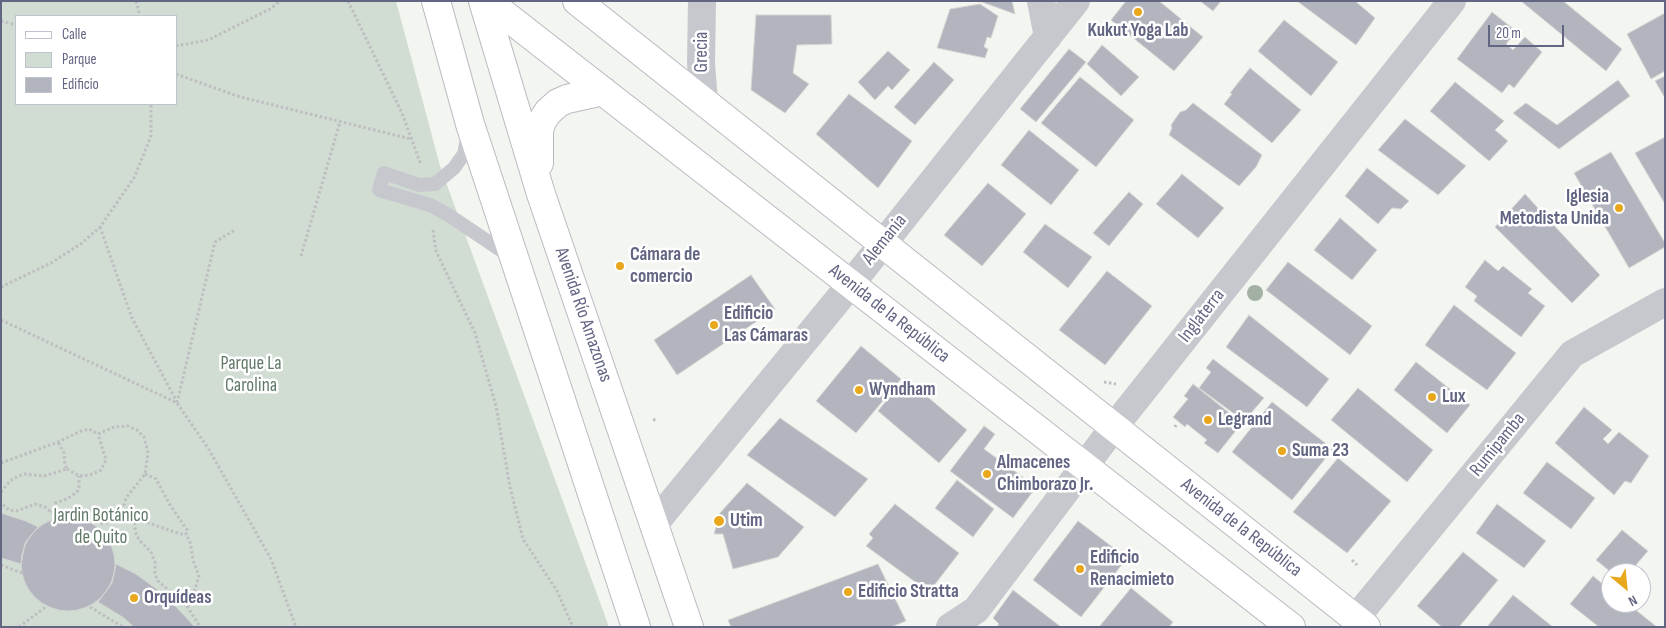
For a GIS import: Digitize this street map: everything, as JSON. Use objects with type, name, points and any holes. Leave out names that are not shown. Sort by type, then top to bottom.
[{"type":"main road","points":[[436,1],[470,124],[636,627]]},
{"type":"main road","name":"Avenida Río Amazonas","points":[[483,1],[541,194],[689,627]]},
{"type":"main road","name":"Avenida de la República","points":[[487,1],[1291,627]]},
{"type":"main road","name":"Avenida de la República","points":[[576,1],[1360,623]]},
{"type":"main road","points":[[541,194],[538,142],[542,120],[558,103],[567,98],[603,91]]},
{"type":"street","name":"Grecia","points":[[702,1],[700,63],[704,102]]},
{"type":"street","points":[[1040,1],[1048,37]]},
{"type":"street","name":"Alemania","points":[[654,523],[850,284],[1076,1]]},
{"type":"street","name":"Inglaterra","points":[[950,627],[976,610],[1114,427],[1452,1]]},
{"type":"street","name":"Rumipamba","points":[[1360,623],[1572,354],[1665,302]]},
{"type":"lane","points":[[470,124],[464,154],[454,168],[435,184],[419,185],[384,173],[379,190],[430,205],[447,214],[514,259]]},
{"type":"path","points":[[136,1],[140,15]]},
{"type":"path","points":[[178,46],[208,40],[270,9],[280,1]]},
{"type":"path","points":[[348,1],[402,113],[428,184]]},
{"type":"path","points":[[1,21],[15,25]]},
{"type":"path","points":[[178,75],[237,96],[412,139]]},
{"type":"path","points":[[1,287],[51,263],[82,243],[100,227],[134,178],[150,136],[151,105]]},
{"type":"path","points":[[301,256],[340,122]]},
{"type":"path","points":[[430,205],[436,250],[475,333],[496,406],[510,487],[523,539],[556,591],[573,627]]},
{"type":"path","points":[[100,227],[132,318],[177,403],[208,448],[272,559],[296,627]]},
{"type":"path","points":[[177,403],[215,242],[235,230]]},
{"type":"path","points":[[1,320],[177,403]]},
{"type":"path","points":[[1104,382],[1113,384]]},
{"type":"path","points":[[653,420],[658,419]]},
{"type":"path","points":[[98,434],[114,427],[128,426],[137,430],[144,437],[148,452],[146,474],[126,498],[124,505],[126,512],[135,518],[180,534],[186,534]]},
{"type":"path","points":[[1,463],[90,429],[98,434],[105,456],[103,467],[98,472],[79,476],[68,469],[64,453],[58,442]]},
{"type":"path","points":[[1,492],[10,481],[18,476],[25,474],[44,476],[68,469]]},
{"type":"path","points":[[146,474],[156,480],[188,531],[186,534],[199,576],[187,606]]},
{"type":"path","points":[[52,513],[55,503],[77,492],[80,482],[79,476]]},
{"type":"path","points":[[1,503],[9,510],[17,512],[35,504],[45,507],[52,513],[70,515],[104,524],[126,512]]},
{"type":"path","points":[[135,518],[135,531],[139,540],[151,552],[155,562],[155,574],[158,581],[187,606],[200,627]]},
{"type":"path","points":[[1352,560],[1357,565]]},
{"type":"path","points":[[1,565],[22,573]]},
{"type":"path","points":[[21,626],[47,606]]},
{"type":"path","points":[[90,607],[123,627]]},
{"type":"path","points":[[21,626],[27,627]]},
{"type":"green space","name":"Parque La Carolina","points":[[1,1],[396,1],[440,166],[609,627],[1,627]]},
{"type":"building","points":[[979,1],[1012,1],[1015,14]]},
{"type":"building","points":[[1126,1],[1159,1],[1203,37],[1174,71],[1111,20]]},
{"type":"building","points":[[1200,1],[1221,1],[1213,11]]},
{"type":"building","points":[[1297,1],[1355,1],[1375,18],[1356,45]]},
{"type":"building","points":[[1521,1],[1563,1],[1622,49],[1606,71]]},
{"type":"building","points":[[980,4],[998,16],[991,38],[987,37],[984,47],[988,49],[985,58],[937,48],[950,9]]},
{"type":"building","points":[[1492,12],[1516,31],[1506,44],[1513,50],[1525,37],[1542,52],[1514,88],[1509,84],[1502,93],[1457,59]]},
{"type":"building","points":[[1665,13],[1665,71],[1651,79],[1627,34]]},
{"type":"building","points":[[756,15],[831,15],[832,44],[797,45],[793,73],[809,84],[785,113],[751,90]]},
{"type":"building","points":[[1284,20],[1338,62],[1311,96],[1258,51]]},
{"type":"building","points":[[1102,45],[1139,77],[1121,96],[1087,64]]},
{"type":"building","points":[[1069,49],[1086,62],[1036,122],[1020,109]]},
{"type":"building","points":[[888,51],[910,70],[892,90],[888,86],[875,100],[858,82]]},
{"type":"building","points":[[934,62],[954,80],[915,125],[894,107]]},
{"type":"building","points":[[1250,68],[1301,110],[1272,143],[1224,104],[1232,94],[1230,93]]},
{"type":"building","points":[[1665,76],[1665,98],[1655,81]]},
{"type":"building","points":[[1080,77],[1134,120],[1096,167],[1041,123]]},
{"type":"building","points":[[1618,80],[1630,96],[1559,149],[1513,113],[1526,103],[1557,125]]},
{"type":"building","points":[[1455,82],[1504,121],[1495,130],[1508,141],[1489,161],[1430,111]]},
{"type":"building","points":[[849,94],[912,141],[878,188],[816,134]]},
{"type":"building","points":[[1193,103],[1262,155],[1256,167],[1239,186],[1169,135],[1172,128],[1171,125],[1180,112],[1186,110]]},
{"type":"building","points":[[1405,119],[1466,166],[1438,195],[1378,150]]},
{"type":"building","points":[[1029,130],[1079,170],[1051,205],[1001,165]]},
{"type":"building","points":[[1665,137],[1665,204],[1635,153]]},
{"type":"building","name":"Iglesia Metodista Unida","points":[[1611,152],[1665,243],[1665,247],[1629,268],[1574,173]]},
{"type":"building","points":[[1367,168],[1409,201],[1401,209],[1392,208],[1378,224],[1345,196]]},
{"type":"building","points":[[1182,174],[1224,208],[1198,238],[1156,204]]},
{"type":"building","points":[[988,183],[1026,214],[982,266],[944,235]]},
{"type":"building","points":[[1129,192],[1143,204],[1109,246],[1093,233]]},
{"type":"building","points":[[1525,194],[1600,275],[1572,303],[1495,227]]},
{"type":"building","points":[[1340,218],[1377,250],[1352,280],[1314,250]]},
{"type":"building","points":[[1045,224],[1092,257],[1068,288],[1023,252]]},
{"type":"building","points":[[1485,260],[1498,271],[1503,266],[1532,289],[1528,293],[1545,306],[1521,337],[1474,301],[1477,296],[1465,287]]},
{"type":"building","points":[[1288,262],[1372,326],[1350,355],[1266,290]]},
{"type":"building","points":[[1107,271],[1152,306],[1105,365],[1059,330]]},
{"type":"building","name":"Edificio Las Cámaras","points":[[751,275],[775,309],[677,375],[654,340]]},
{"type":"building","points":[[1454,305],[1516,353],[1487,390],[1425,345]]},
{"type":"building","points":[[1249,315],[1329,379],[1307,407],[1226,347]]},
{"type":"building","points":[[861,346],[901,379],[856,433],[816,401]]},
{"type":"building","points":[[1213,359],[1264,398],[1244,421],[1199,388],[1211,372],[1206,368]]},
{"type":"building","name":"Lux","points":[[1416,362],[1470,405],[1447,433],[1394,390]]},
{"type":"building","points":[[905,378],[967,430],[939,463],[878,411]]},
{"type":"building","name":"Legrand","points":[[1193,384],[1242,423],[1218,453],[1204,443],[1207,440],[1187,424],[1185,427],[1173,417],[1188,399],[1184,396]]},
{"type":"building","points":[[1358,388],[1433,450],[1407,482],[1331,420]]},
{"type":"building","name":"Suma 23","points":[[1272,402],[1333,449],[1292,500],[1232,452]]},
{"type":"building","points":[[1584,407],[1612,430],[1603,439],[1608,444],[1619,432],[1649,456],[1631,483],[1625,481],[1614,495],[1555,443]]},
{"type":"building","points":[[780,418],[868,479],[835,517],[747,455]]},
{"type":"building","name":"Almacenes Chimborazo Jr.","points":[[984,426],[995,434],[984,449],[1024,478],[1022,481],[1034,490],[1013,518],[950,471]]},
{"type":"building","points":[[1338,458],[1391,501],[1347,553],[1293,512]]},
{"type":"building","points":[[1547,462],[1595,498],[1571,529],[1523,493]]},
{"type":"building","points":[[957,480],[994,509],[973,537],[935,508]]},
{"type":"building","points":[[747,483],[804,527],[778,557],[733,569],[723,534],[714,534],[720,513]]},
{"type":"building","points":[[895,504],[959,553],[929,592],[866,546],[873,538],[869,534]]},
{"type":"building","points":[[1497,504],[1546,541],[1524,568],[1476,533]]},
{"type":"building","points":[[1,513],[38,527],[25,543],[21,564],[1,558]]},
{"type":"building","points":[[68,517],[86,520],[101,531],[112,546],[115,564],[112,582],[101,597],[86,608],[68,611],[50,608],[35,597],[24,582],[21,564],[24,546],[35,531],[50,520]]},
{"type":"building","name":"Edificio Renacimieto","points":[[1078,521],[1127,558],[1081,617],[1033,580]]},
{"type":"building","points":[[1622,530],[1648,551],[1638,563],[1601,564],[1596,560]]},
{"type":"building","points":[[1463,552],[1498,580],[1459,627],[1442,627],[1417,606]]},
{"type":"building","name":"Orquídeas","points":[[116,564],[136,574],[165,595],[195,627],[134,627],[124,618],[98,602],[112,583]]},
{"type":"building","name":"Edificio Stratta","points":[[878,564],[906,621],[891,627],[731,627],[728,620]]},
{"type":"building","points":[[1593,576],[1601,583],[1601,613],[1640,613],[1657,627],[1599,627],[1570,604]]},
{"type":"building","points":[[1131,588],[1173,622],[1169,627],[1099,627]]},
{"type":"building","points":[[1013,590],[1061,627],[997,627],[999,624],[993,618]]},
{"type":"building","points":[[1513,595],[1553,627],[1487,627]]},
{"type":"place","name":"Kukut Yoga Lab","points":[[1138,12]]},
{"type":"place","name":"Iglesia Metodista Unida","points":[[1619,208]]},
{"type":"place","name":"Cámara de comercio","points":[[620,266]]},
{"type":"place","name":"Edificio Las Cámaras","points":[[714,325]]},
{"type":"place","name":"Wyndham","points":[[859,390]]},
{"type":"place","name":"Lux","points":[[1432,397]]},
{"type":"place","name":"Legrand","points":[[1208,420]]},
{"type":"place","name":"Suma 23","points":[[1282,451]]},
{"type":"place","name":"Almacenes Chimborazo Jr.","points":[[987,474]]},
{"type":"place","name":"Utim","points":[[719,521]]},
{"type":"place","name":"Edificio Renacimieto","points":[[1080,569]]},
{"type":"place","name":"Edificio Stratta","points":[[848,592]]},
{"type":"place","name":"Orquídeas","points":[[134,598]]},
{"type":"park label","name":"Jardin Botánico de Quito","points":[[101,527]]}]
